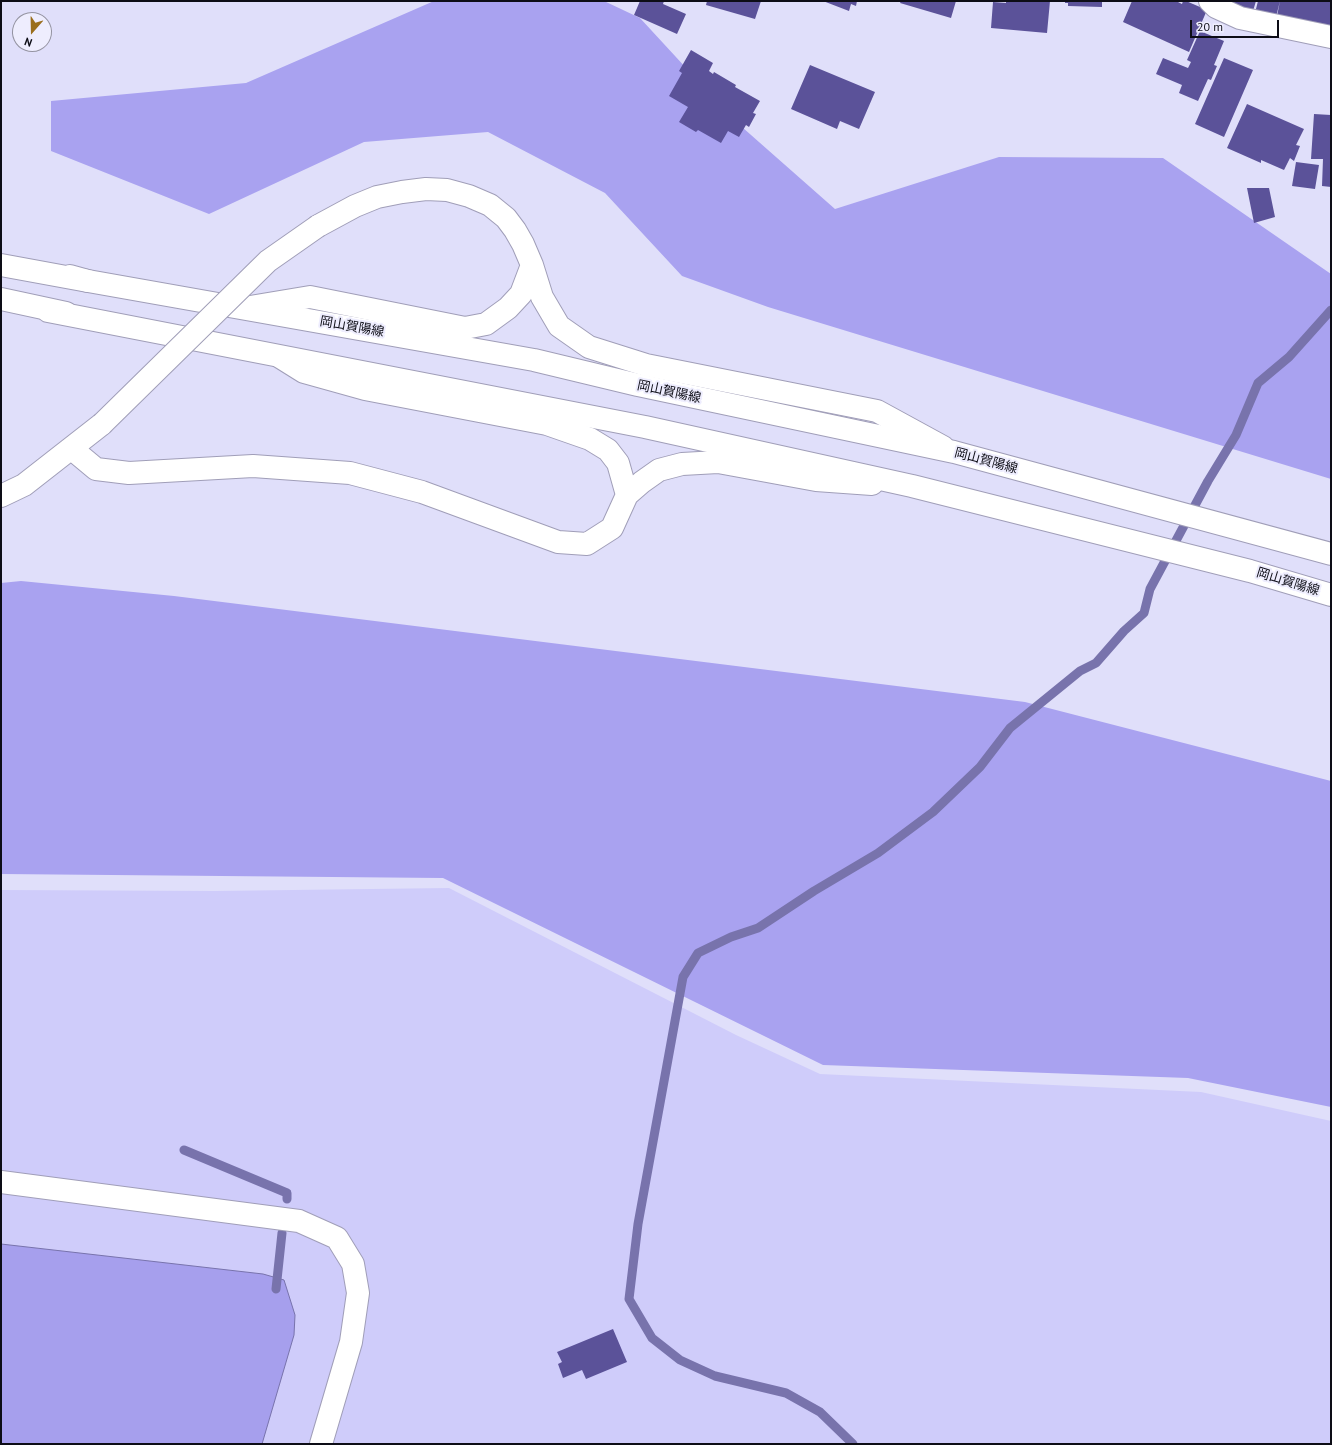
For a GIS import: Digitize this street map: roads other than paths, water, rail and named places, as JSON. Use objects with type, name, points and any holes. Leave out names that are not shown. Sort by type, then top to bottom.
[{"type":"main road","points":[[1210,1],[1216,7],[1240,18],[1331,37]]},
{"type":"main road","points":[[1,496],[24,485],[72,449],[102,424],[268,261],[318,226],[356,206],[377,197],[426,189],[447,190],[469,196],[490,205],[506,218],[521,239],[532,265],[542,297],[559,326],[589,347],[646,365],[877,411],[954,452]]},
{"type":"main road","name":"岡山賀陽線","points":[[1,258],[88,281],[534,360],[638,385],[954,452],[1331,554]]},
{"type":"main road","points":[[1,265],[88,281]]},
{"type":"main road","points":[[243,308],[310,297],[465,328],[486,324],[508,308],[521,294],[532,265]]},
{"type":"main road","points":[[1,299],[66,313]]},
{"type":"main road","name":"岡山賀陽線","points":[[1,304],[66,313],[645,427],[912,486],[1250,571],[1331,595]]},
{"type":"main road","points":[[275,354],[304,372],[365,389],[547,424],[590,439],[608,450],[618,463],[627,494]]},
{"type":"main road","points":[[72,449],[96,469],[129,473],[253,466],[350,473],[422,492],[558,542],[587,544],[612,528],[627,494],[659,470],[682,464],[718,462],[816,480],[912,486]]},
{"type":"main road","points":[[1,1182],[299,1221],[337,1238],[353,1264],[358,1293],[351,1342],[321,1444]]},
{"type":"waterway","points":[[853,1444],[820,1412],[786,1393],[715,1376],[680,1360],[652,1338],[629,1299],[638,1224],[683,977],[698,953],[731,937],[758,928],[814,891],[878,853],[933,812],[980,767],[1010,728],[1080,671],[1096,663],[1124,631],[1144,613],[1150,589],[1208,481],[1236,435],[1258,383],[1289,357],[1331,310]]},
{"type":"waterway","points":[[184,1150],[287,1193],[287,1199]]},
{"type":"waterway","points":[[276,1289],[282,1233]]}]
